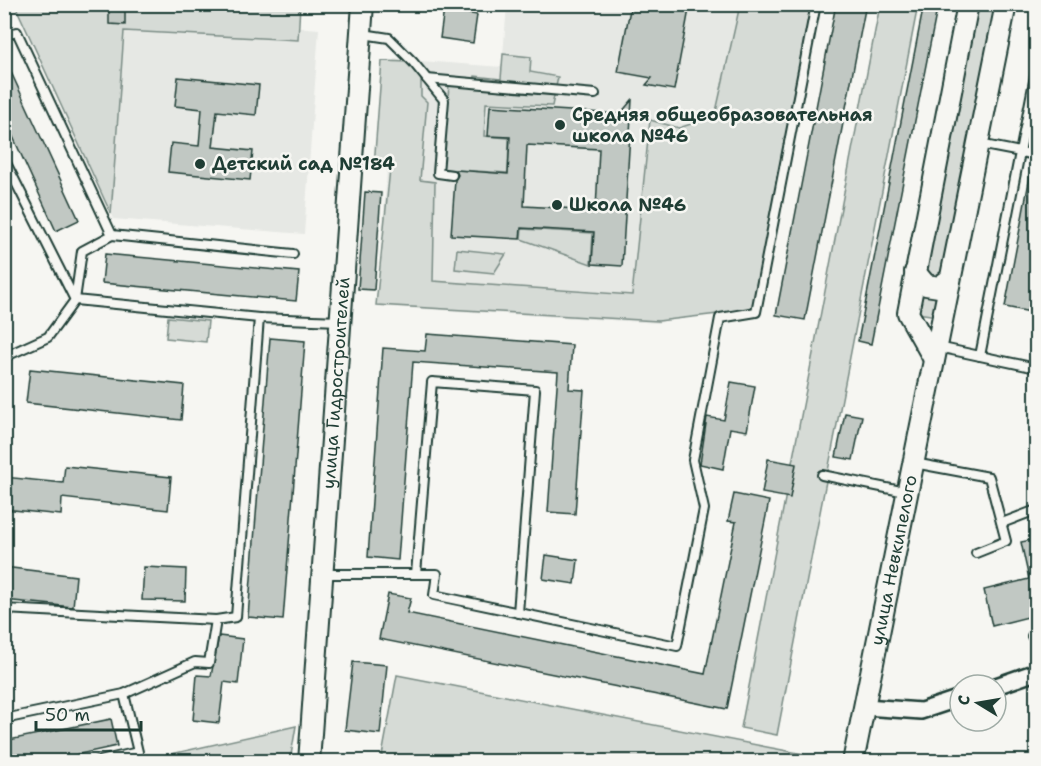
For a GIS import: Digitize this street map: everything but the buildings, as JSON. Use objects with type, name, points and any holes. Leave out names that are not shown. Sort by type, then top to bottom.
[{"type":"street","name":"улица Гидростроителей","points":[[309,762],[363,4]]},
{"type":"street","points":[[935,353],[908,313],[968,4]]},
{"type":"street","name":"улица Невкипелого","points":[[853,762],[1006,4]]},
{"type":"street","points":[[915,272],[926,285],[939,288],[950,279]]},
{"type":"street","points":[[1008,682],[1036,672]]},
{"type":"street","points":[[865,707],[921,711],[948,702]]},
{"type":"lane","points":[[324,573],[436,574],[434,595],[677,646],[704,508],[693,460],[720,318],[756,312],[816,4]]},
{"type":"lane","points":[[4,34],[16,32],[112,235]]},
{"type":"lane","points":[[361,34],[389,38],[444,100],[438,173],[452,175]]},
{"type":"lane","points":[[980,356],[1036,71]]},
{"type":"lane","points":[[427,79],[595,94]]},
{"type":"lane","points":[[978,144],[1036,155]]},
{"type":"lane","points":[[4,159],[75,300]]},
{"type":"lane","points":[[4,357],[48,337],[75,300],[82,251],[112,235],[293,254]]},
{"type":"lane","points":[[75,300],[259,318],[341,321]]},
{"type":"lane","points":[[4,609],[216,620],[236,617],[259,318]]},
{"type":"lane","points":[[935,353],[980,356],[1036,368]]},
{"type":"lane","points":[[416,574],[432,382],[535,390],[518,613]]},
{"type":"lane","points":[[913,463],[990,477],[1006,541],[976,553]]},
{"type":"lane","points":[[822,475],[907,493]]},
{"type":"lane","points":[[1002,523],[1036,510]]},
{"type":"lane","points":[[4,719],[124,694],[195,662],[209,663],[216,620]]},
{"type":"lane","points":[[96,762],[138,752],[124,694]]},
{"type":"shaded area","points":[[15,5],[300,5],[298,40],[124,31],[111,214]]},
{"type":"shaded area","name":"Школа №46","points":[[507,5],[768,5],[710,302],[659,323],[391,307],[392,293],[379,292],[394,59],[502,67]]},
{"type":"shaded area","points":[[740,5],[811,5],[752,310],[658,321],[376,305],[390,169],[374,166],[382,61],[409,62],[421,74],[421,96],[427,102],[420,180],[435,182],[433,281],[632,295],[650,120],[679,128],[715,116]]},
{"type":"shaded area","points":[[880,5],[918,5],[777,735],[741,728]]},
{"type":"shaded area","points":[[977,5],[997,5],[944,280],[924,276]]},
{"type":"shaded area","name":"Детский сад №184","points":[[76,8],[319,29],[304,234],[113,219],[69,109]]},
{"type":"shaded area","points":[[503,54],[531,57],[530,72],[558,77],[552,106],[486,103],[484,136],[509,138],[508,173],[442,169],[449,85],[473,88],[475,76],[501,79]]},
{"type":"shaded area","points":[[522,229],[593,233],[591,264],[521,239]]},
{"type":"shaded area","points":[[457,249],[506,254],[494,273],[455,269]]},
{"type":"shaded area","points":[[922,287],[938,293],[937,316],[917,313]]},
{"type":"shaded area","points":[[168,317],[208,321],[206,342],[166,338]]},
{"type":"shaded area","points":[[397,675],[803,754],[804,761],[381,761]]},
{"type":"shaded area","points":[[296,726],[290,761],[140,761]]},
{"type":"place","name":"Средняя общеобразовательная школа №46","points":[[560,125]]},
{"type":"place","name":"Детский сад №184","points":[[200,164]]},
{"type":"place","name":"Школа №46","points":[[557,205]]}]
